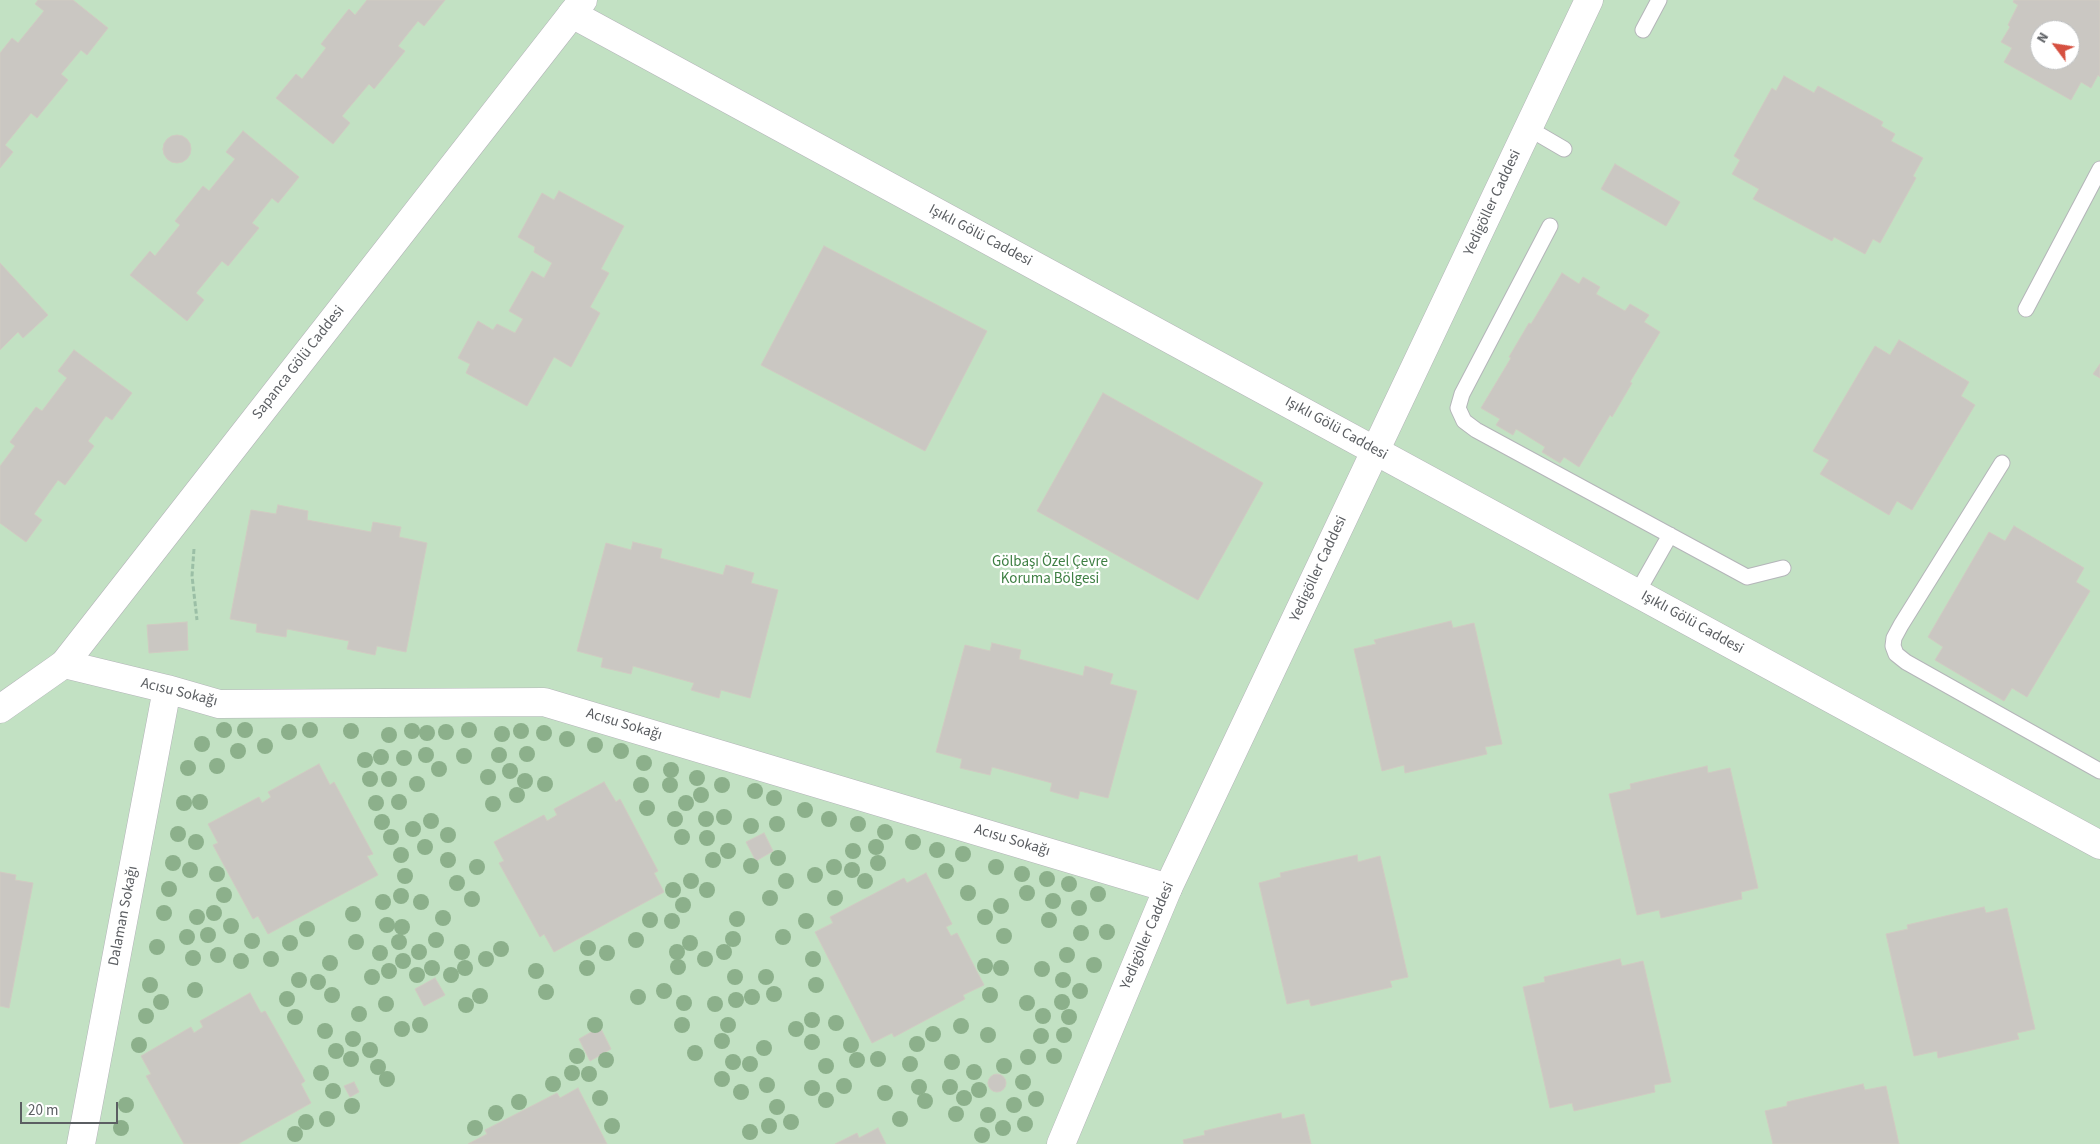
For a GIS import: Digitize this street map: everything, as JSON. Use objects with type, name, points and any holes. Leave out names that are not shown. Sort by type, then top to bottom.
[{"type":"street","name":"Yedigöller Caddesi","points":[[1061,1144],[1168,888],[1589,0]]},
{"type":"street","name":"Işıklı Gölü Caddesi","points":[[577,7],[1375,450],[2099,844]]},
{"type":"street","name":"Sapanca Gölü Caddesi","points":[[0,709],[64,664],[577,7]]},
{"type":"street","name":"Acısu Sokağı","points":[[64,664],[167,689],[219,704],[544,702],[1168,888]]},
{"type":"street","name":"Dalaman Sokağı","points":[[81,1144],[167,689]]},
{"type":"lane","points":[[1643,30],[1659,0]]},
{"type":"lane","points":[[1528,128],[1564,149]]},
{"type":"lane","points":[[2026,309],[2100,170]]},
{"type":"lane","points":[[1550,226],[1462,394],[1458,408],[1464,421],[1476,430],[1747,577],[1783,568]]},
{"type":"lane","points":[[2002,464],[1894,638],[1896,654],[1906,662],[2100,771]]},
{"type":"lane","points":[[1637,593],[1670,535]]},
{"type":"path","points":[[194,545],[192,576],[197,620]]},
{"type":"green space","name":"Gölbaşı Özel Çevre Koruma Bölgesi","points":[[0,0],[2100,0],[2100,1144],[0,1144]]},
{"type":"building","points":[[38,0],[73,0],[108,28],[87,55],[81,50],[61,74],[68,80],[37,118],[31,113],[5,145],[13,152],[0,168],[0,53],[12,38],[18,43],[44,11],[35,4]]},
{"type":"building","points":[[367,0],[445,0],[424,26],[418,21],[398,46],[405,51],[374,89],[369,84],[342,116],[350,123],[333,144],[276,98],[296,74],[302,79],[326,48],[321,44],[349,9],[355,15]]},
{"type":"building","points":[[2014,0],[2100,0],[2100,77],[2098,75],[2091,88],[2081,82],[2071,100],[2004,62],[2012,48],[2001,42],[2010,27],[2008,25],[2018,5],[2013,2]]},
{"type":"building","points":[[1784,76],[1814,93],[1818,86],[1883,122],[1881,126],[1895,134],[1891,141],[1923,158],[1913,176],[1916,178],[1880,243],[1873,239],[1865,254],[1834,237],[1832,241],[1753,199],[1759,189],[1732,174],[1740,160],[1734,156],[1772,88],[1776,91]]},
{"type":"building","points":[[243,131],[299,177],[278,203],[272,198],[252,223],[259,228],[228,266],[222,261],[196,293],[204,300],[187,321],[130,275],[150,251],[155,256],[180,225],[175,221],[203,186],[209,191],[235,159],[226,152]]},
{"type":"building","points":[[177,135],[187,139],[191,149],[187,159],[177,163],[167,159],[163,149],[167,139]]},
{"type":"building","points":[[1615,164],[1680,202],[1666,226],[1601,189]]},
{"type":"building","points":[[559,191],[624,226],[601,269],[609,273],[590,307],[600,313],[571,367],[554,357],[527,406],[466,373],[470,364],[458,358],[478,321],[493,330],[497,324],[515,333],[523,319],[509,311],[532,271],[544,278],[552,263],[534,252],[535,247],[518,237],[542,193],[554,200]]},
{"type":"building","points":[[824,246],[987,331],[925,451],[761,365]]},
{"type":"building","points":[[0,263],[48,315],[23,338],[18,332],[0,350]]},
{"type":"building","points":[[1562,273],[1579,284],[1583,277],[1600,287],[1596,294],[1625,311],[1630,304],[1649,315],[1644,322],[1660,332],[1630,382],[1632,383],[1612,417],[1610,415],[1579,467],[1564,457],[1560,463],[1542,452],[1545,447],[1516,429],[1513,435],[1496,425],[1500,419],[1481,408],[1511,358],[1509,357],[1529,323],[1531,324]]},
{"type":"building","points":[[1899,340],[1969,382],[1961,396],[1975,405],[1912,510],[1897,501],[1889,515],[1820,474],[1829,460],[1813,451],[1875,346],[1890,355]]},
{"type":"building","points":[[74,350],[132,393],[112,420],[106,416],[88,441],[94,446],[65,485],[58,480],[34,514],[42,520],[26,542],[0,523],[0,466],[15,446],[10,442],[36,407],[42,411],[67,378],[58,371]]},
{"type":"building","points":[[2100,364],[2100,378],[2093,374]]},
{"type":"building","points":[[1103,393],[1263,483],[1198,600],[1037,511]]},
{"type":"building","points":[[278,505],[308,511],[307,520],[371,532],[373,522],[401,527],[399,537],[427,543],[406,652],[377,646],[375,655],[347,649],[349,641],[287,629],[286,637],[256,632],[257,624],[230,619],[251,510],[276,514]]},
{"type":"building","points":[[2014,526],[2084,568],[2076,582],[2090,591],[2027,697],[2012,688],[2004,701],[1935,660],[1943,647],[1928,637],[1989,532],[2005,541]]},
{"type":"building","points":[[633,542],[662,549],[660,558],[723,575],[726,565],[754,573],[751,583],[778,590],[750,698],[721,690],[719,698],[691,690],[694,683],[633,666],[631,674],[601,667],[603,658],[577,651],[606,543],[631,550]]},
{"type":"building","points":[[1451,621],[1453,628],[1474,623],[1502,744],[1485,747],[1487,754],[1405,773],[1404,765],[1382,771],[1354,649],[1376,644],[1374,640]]},
{"type":"building","points":[[187,622],[188,650],[149,653],[147,625]]},
{"type":"building","points":[[992,643],[1021,650],[1019,659],[1083,676],[1085,666],[1113,674],[1110,684],[1137,691],[1108,798],[1080,791],[1078,799],[1050,791],[1052,783],[992,767],[990,775],[960,768],[962,759],[936,752],[965,645],[990,651]]},
{"type":"building","points":[[319,764],[330,785],[334,782],[373,854],[367,856],[378,875],[268,934],[258,916],[253,919],[213,845],[218,843],[208,824],[259,797],[262,803],[271,797],[268,792]]},
{"type":"building","points":[[1707,766],[1708,773],[1730,768],[1758,888],[1741,892],[1742,899],[1661,918],[1659,910],[1637,915],[1609,794],[1631,789],[1630,784]]},
{"type":"building","points":[[604,782],[616,802],[620,799],[658,871],[654,873],[664,892],[554,952],[544,934],[540,937],[499,863],[504,861],[494,842],[544,815],[547,821],[557,815],[554,809]]},
{"type":"building","points":[[764,833],[773,851],[756,861],[746,842]]},
{"type":"building","points":[[1357,855],[1358,862],[1380,856],[1408,977],[1390,981],[1392,987],[1311,1006],[1309,999],[1287,1004],[1259,883],[1281,877],[1280,873]]},
{"type":"building","points":[[0,872],[16,875],[15,880],[33,883],[9,1008],[0,1006]]},
{"type":"building","points":[[926,873],[952,924],[946,927],[951,936],[957,933],[984,985],[963,995],[965,999],[894,1037],[892,1033],[872,1043],[815,932],[833,923],[830,917],[904,878],[907,883]]},
{"type":"building","points":[[1984,907],[1986,913],[2007,908],[2035,1029],[2017,1033],[2019,1039],[1938,1058],[1937,1051],[1914,1056],[1886,934],[1908,929],[1907,925]]},
{"type":"building","points":[[1620,959],[1622,966],[1643,961],[1671,1082],[1654,1085],[1655,1092],[1574,1111],[1572,1103],[1550,1108],[1523,987],[1545,982],[1544,977]]},
{"type":"building","points":[[435,978],[445,995],[424,1006],[415,989]]},
{"type":"building","points":[[250,993],[261,1013],[265,1011],[305,1081],[301,1084],[311,1103],[238,1144],[184,1144],[146,1076],[151,1074],[141,1056],[191,1027],[194,1033],[203,1027],[200,1021]]},
{"type":"building","points":[[600,1027],[611,1049],[590,1061],[579,1039]]},
{"type":"building","points":[[993,1074],[1001,1074],[1006,1079],[1004,1090],[993,1092],[988,1087],[988,1079]]},
{"type":"building","points":[[354,1082],[359,1092],[350,1097],[344,1086]]},
{"type":"building","points":[[1863,1084],[1865,1090],[1886,1086],[1899,1144],[1773,1144],[1765,1111],[1787,1106],[1787,1102]]},
{"type":"building","points":[[578,1088],[607,1144],[468,1144],[487,1134],[485,1130],[557,1093],[560,1098]]},
{"type":"building","points":[[1281,1113],[1282,1119],[1304,1114],[1311,1144],[1184,1144],[1183,1140],[1205,1135],[1204,1131]]},
{"type":"building","points":[[878,1128],[886,1144],[835,1144],[857,1133],[859,1138]]}]
